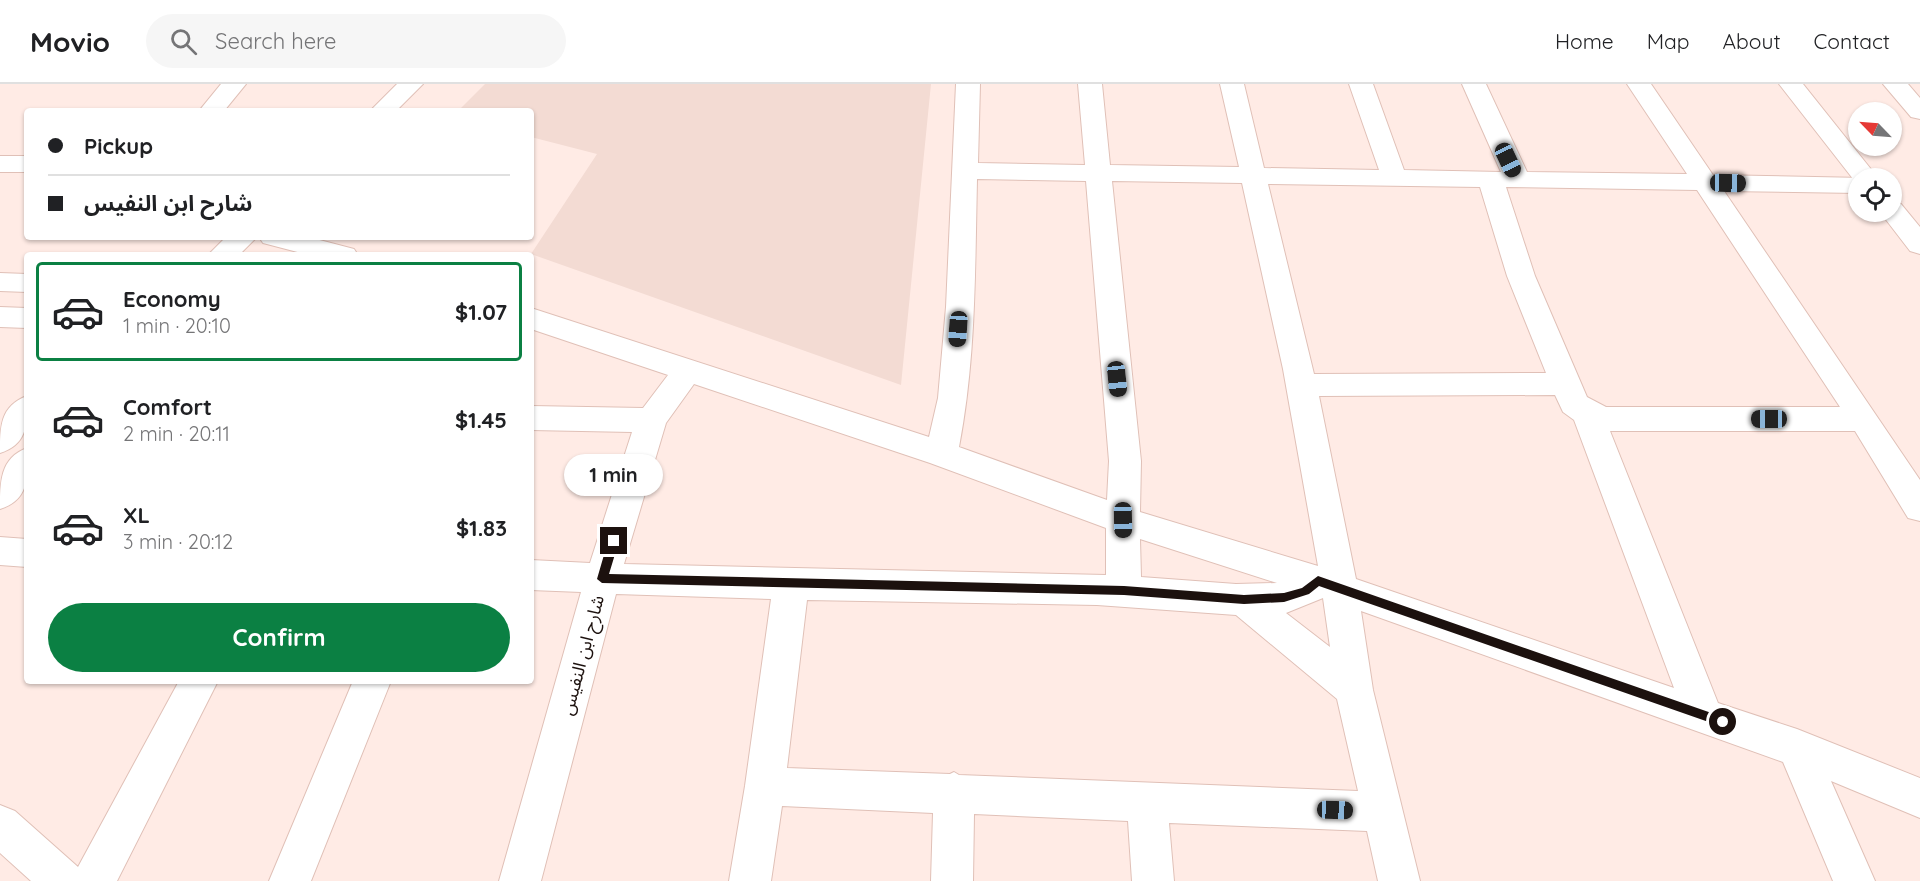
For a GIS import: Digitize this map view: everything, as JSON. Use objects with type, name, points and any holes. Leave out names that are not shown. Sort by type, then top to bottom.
[{"type":"street","points":[[214,108],[234,84]]},
{"type":"street","points":[[385,108],[411,84]]},
{"type":"street","points":[[941,454],[953,398],[960,306],[968,84]]},
{"type":"street","points":[[1090,84],[1125,462],[1124,590]]},
{"type":"street","points":[[1232,84],[1301,386],[1329,585],[1399,881]]},
{"type":"street","points":[[1360,84],[1394,177]]},
{"type":"street","points":[[1474,84],[1503,179],[1521,276],[1574,404],[1587,413],[1605,419],[1864,419]]},
{"type":"street","points":[[1639,84],[1864,419],[1920,508]]},
{"type":"street","points":[[1791,84],[1858,168]]},
{"type":"street","points":[[1895,84],[1920,112]]},
{"type":"street","points":[[0,164],[24,164]]},
{"type":"street","points":[[965,171],[1848,184]]},
{"type":"street","points":[[1902,222],[1920,245]]},
{"type":"street","points":[[226,252],[240,240]]},
{"type":"street","points":[[285,240],[331,252]]},
{"type":"street","points":[[0,282],[24,283]]},
{"type":"street","points":[[0,317],[24,318]]},
{"type":"street","points":[[534,319],[941,454],[1123,520],[1329,585],[1797,748],[1920,798]]},
{"type":"street","name":"شارح ابن النفيس","points":[[520,881],[602,579],[651,420],[688,370]]},
{"type":"street","points":[[1301,386],[1566,384]]},
{"type":"street","points":[[0,441],[24,412]]},
{"type":"street","points":[[1587,413],[1704,715]]},
{"type":"street","points":[[534,418],[651,420]]},
{"type":"street","points":[[0,496],[24,465]]},
{"type":"street","points":[[0,551],[24,553]]},
{"type":"street","points":[[534,576],[1124,590],[1244,600],[1284,597],[1329,585]]},
{"type":"street","points":[[750,881],[765,786],[791,583]]},
{"type":"street","points":[[1244,600],[1354,690]]},
{"type":"street","points":[[94,881],[197,684]]},
{"type":"street","points":[[290,881],[371,684]]},
{"type":"street","points":[[1797,748],[1854,881]]},
{"type":"street","points":[[765,786],[954,792],[1147,803],[1382,812]]},
{"type":"street","points":[[952,881],[954,792]]},
{"type":"street","points":[[1147,803],[1153,881]]},
{"type":"street","points":[[0,825],[63,881]]},
{"type":"shaded area","points":[[485,84],[931,84],[901,385],[534,255],[532,252],[597,154],[534,138],[534,108],[461,108]]},
{"type":"route","points":[[614,541],[602,579],[1124,590],[1244,600],[1284,597],[1305,591],[1318,581],[1723,722]]}]
